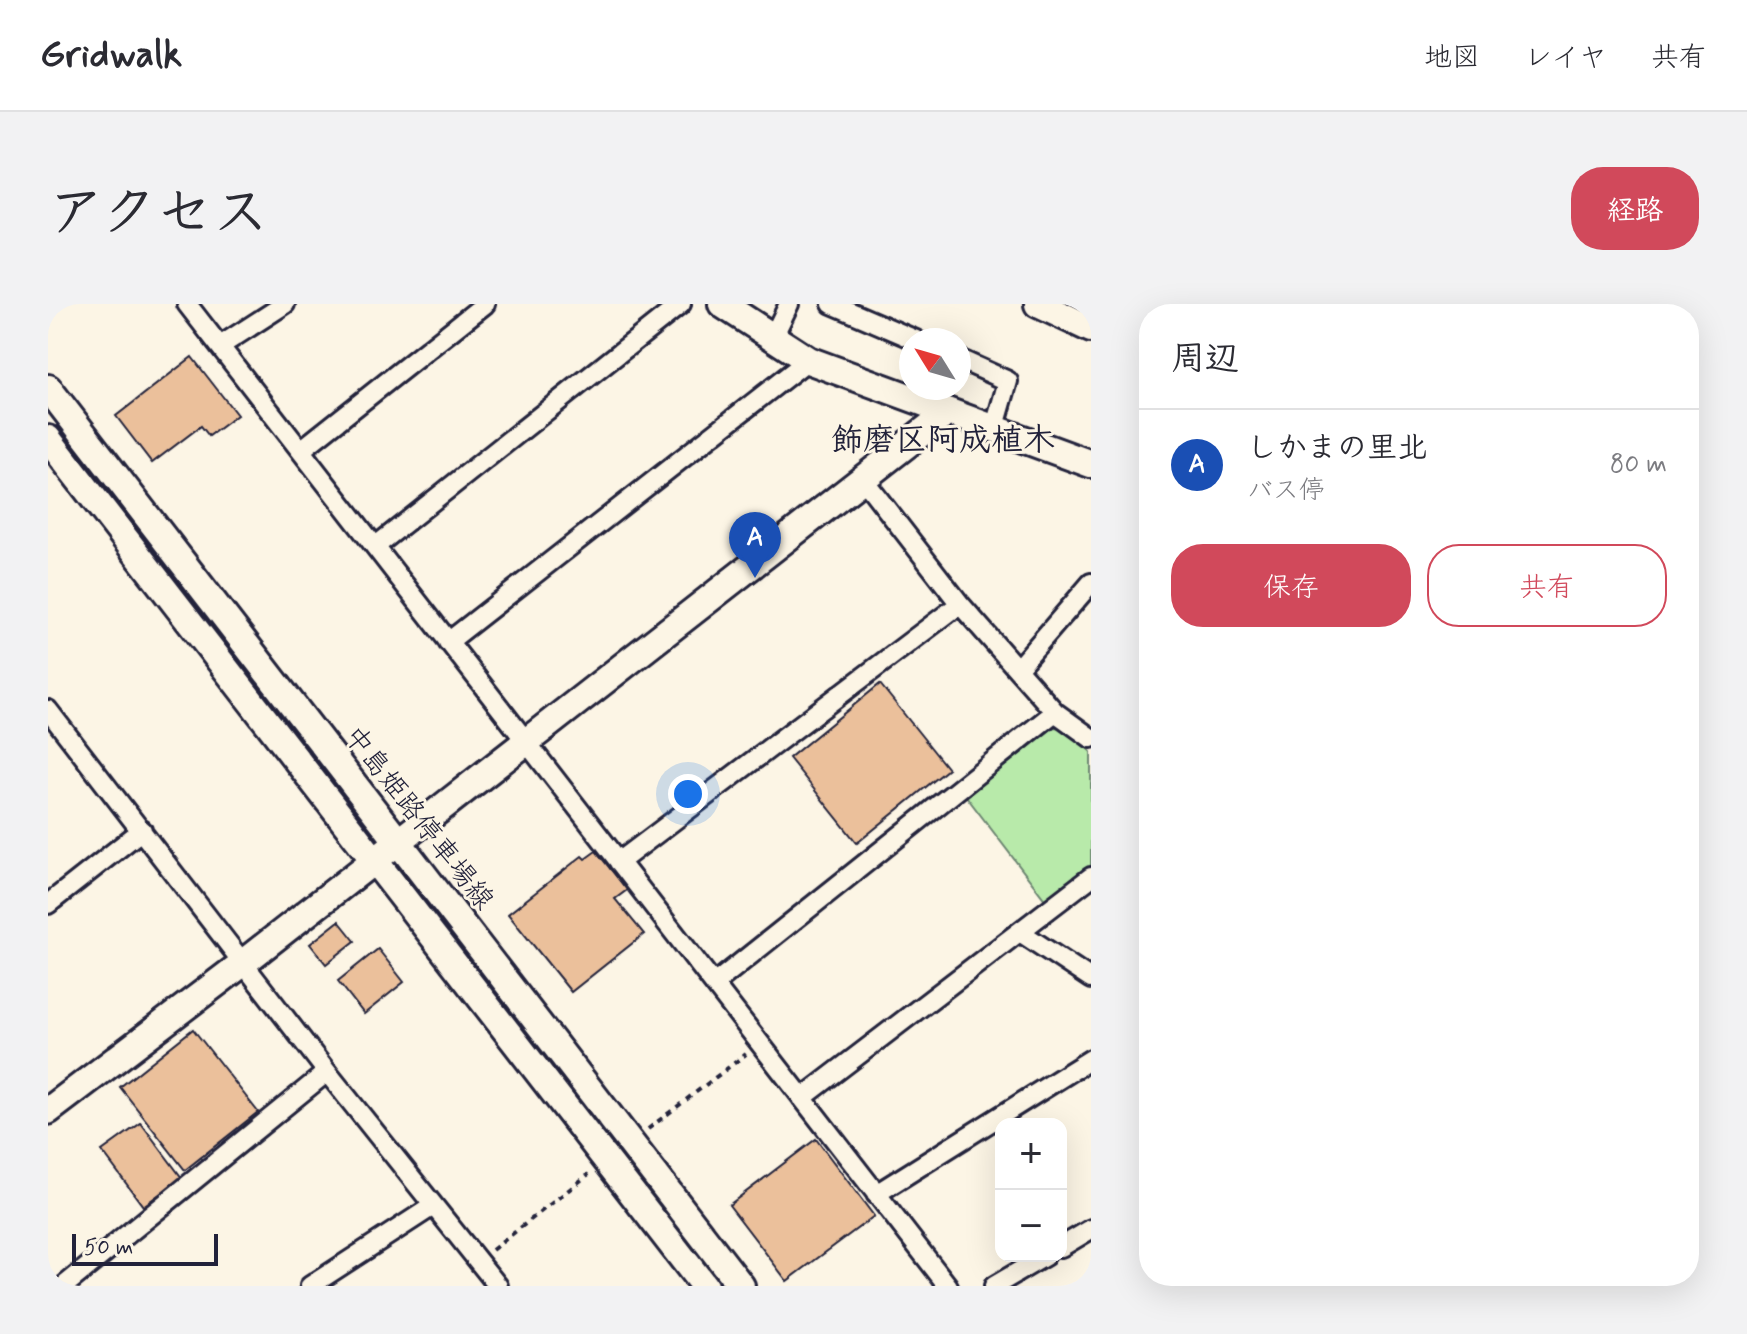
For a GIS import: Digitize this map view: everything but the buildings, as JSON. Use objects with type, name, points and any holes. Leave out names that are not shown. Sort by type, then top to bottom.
[{"type":"main road","points":[[722,304],[808,360],[1091,464]]},
{"type":"main road","points":[[1038,304],[1091,329]]},
{"type":"main road","name":"中島姫路停車場線","points":[[48,388],[741,1286]]},
{"type":"main road","points":[[48,1111],[243,963],[947,413]]},
{"type":"main road","points":[[48,439],[704,1286]]},
{"type":"street","points":[[187,304],[948,1286]]},
{"type":"street","points":[[220,346],[285,304]]},
{"type":"street","points":[[301,450],[485,304]]},
{"type":"street","points":[[376,546],[681,304]]},
{"type":"street","points":[[773,337],[789,304]]},
{"type":"street","points":[[832,304],[899,333]]},
{"type":"street","points":[[448,642],[808,360]]},
{"type":"street","points":[[971,364],[1008,381],[994,430]]},
{"type":"street","points":[[864,480],[960,604],[1017,669],[1055,712],[1091,738]]},
{"type":"street","points":[[1017,669],[1091,583]]},
{"type":"street","points":[[619,862],[960,604]]},
{"type":"street","points":[[48,710],[327,1072],[498,1286]]},
{"type":"street","points":[[714,984],[1055,712]]},
{"type":"street","points":[[48,904],[142,830]]},
{"type":"street","points":[[802,1098],[1091,877]]},
{"type":"street","points":[[1020,932],[1091,979]]},
{"type":"street","points":[[876,1194],[1091,1059]]},
{"type":"street","points":[[64,1286],[327,1072]]},
{"type":"street","points":[[310,1286],[433,1206]]},
{"type":"street","points":[[1067,1243],[1091,1229]]},
{"type":"street","points":[[994,1286],[1035,1262]]},
{"type":"path","points":[[630,1142],[760,1043]]},
{"type":"path","points":[[477,1261],[607,1160]]},
{"type":"green space","points":[[1054,727],[1066,728],[1091,752],[1091,865],[1046,901],[966,796]]},
{"type":"place","name":"しかまの里北","points":[[755,578]]},
{"type":"district","name":"飾磨区阿成植木","points":[[943,439]]}]
